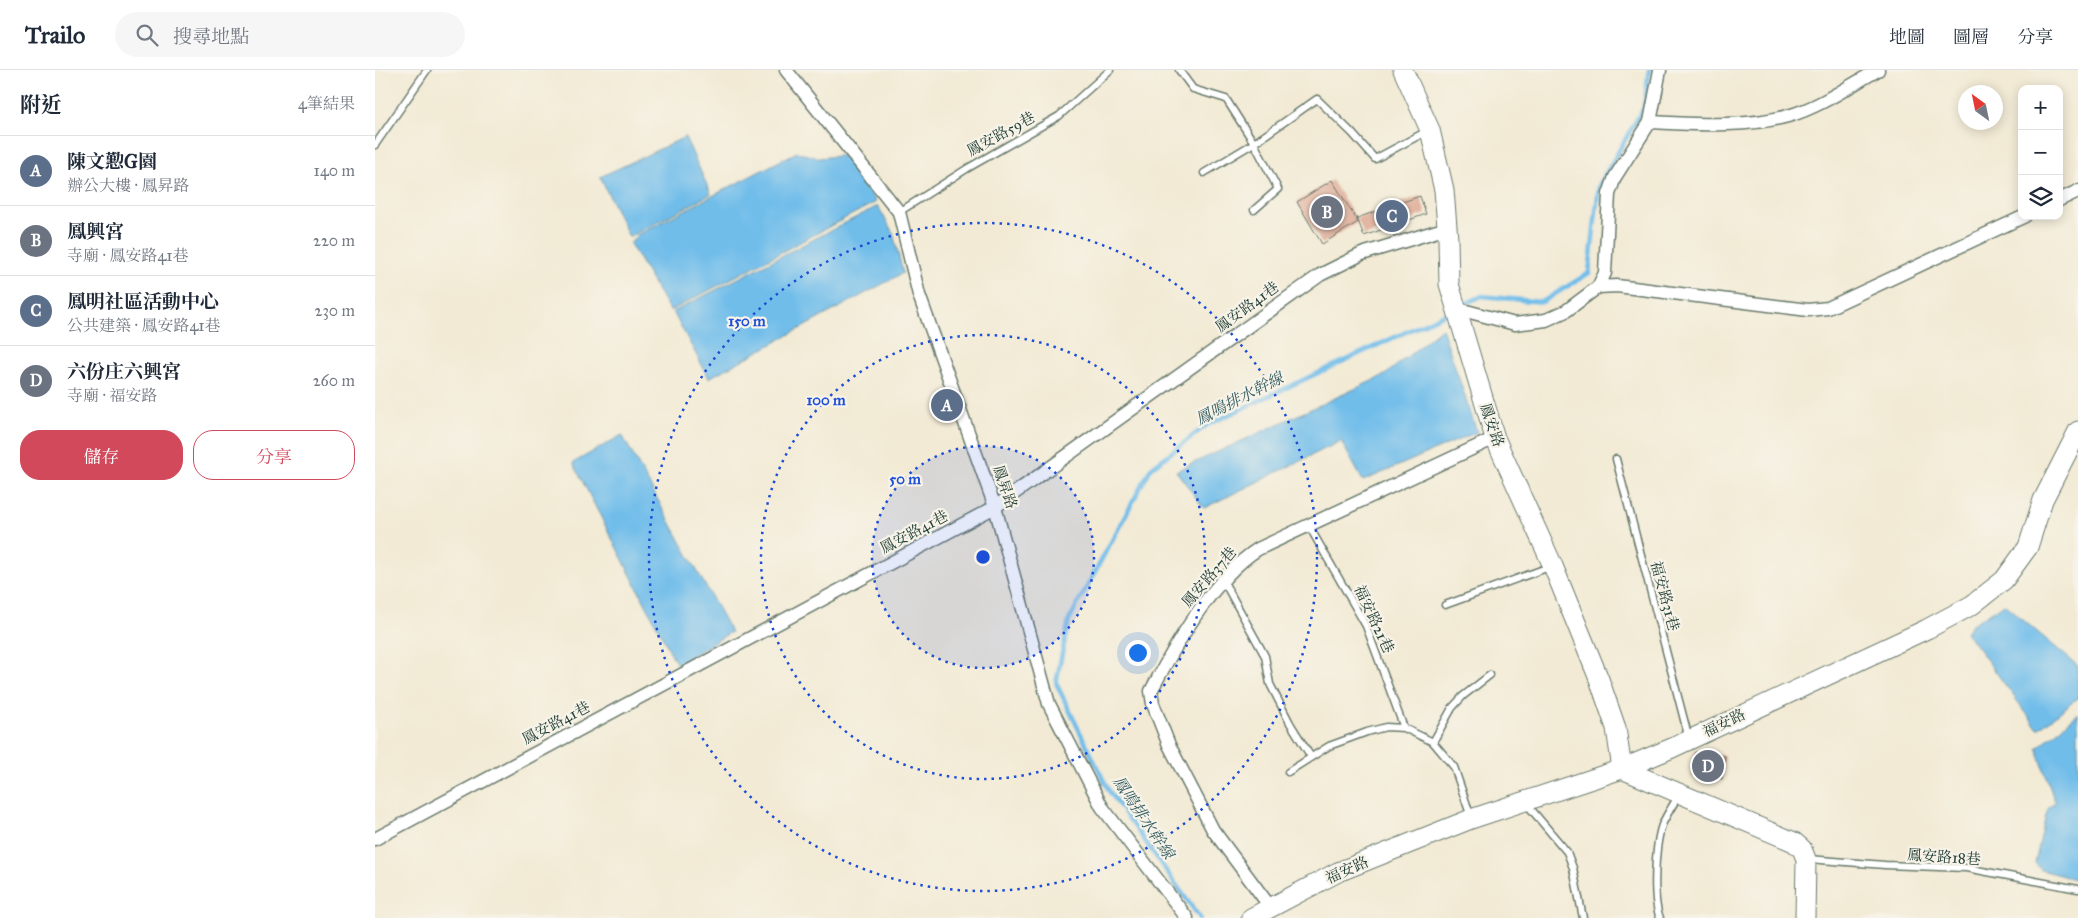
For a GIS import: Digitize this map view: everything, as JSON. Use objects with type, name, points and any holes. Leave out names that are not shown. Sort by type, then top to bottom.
[{"type":"street","name":"鳳昇路","points":[[785,70],[899,212],[919,295],[995,507],[1049,704],[1102,807],[1187,918]]},
{"type":"street","name":"鳳安路","points":[[1403,70],[1430,130],[1444,190],[1449,284],[1495,438],[1553,566],[1599,679],[1616,728],[1622,770]]},
{"type":"street","points":[[1455,308],[1515,324],[1547,320],[1567,311],[1589,296],[1598,287],[1605,273],[1609,194],[1615,177],[1650,122],[1660,70]]},
{"type":"street","points":[[1650,122],[1704,124],[1757,122],[1790,115],[1825,100],[1878,70]]},
{"type":"street","points":[[2063,198],[2078,191]]},
{"type":"street","points":[[1598,287],[1617,286],[1808,310],[1828,308],[2018,219]]},
{"type":"street","name":"鳳安路41巷","points":[[375,839],[995,507],[1320,275],[1362,254],[1447,228]]},
{"type":"street","name":"福安路","points":[[1251,918],[1338,872],[1471,819],[1622,770],[1927,629],[1972,605],[2005,580],[2028,547],[2043,500],[2078,431]]},
{"type":"street","name":"鳳安路37巷","points":[[1271,908],[1213,830],[1169,745],[1151,697],[1151,691],[1199,610],[1247,556],[1495,438]]},
{"type":"street","points":[[1622,770],[1794,842],[1803,849],[1806,859],[1805,918]]},
{"type":"lane","points":[[375,146],[427,70]]},
{"type":"lane","name":"鳳安路59巷","points":[[899,212],[968,168],[1059,116],[1109,70]]},
{"type":"lane","points":[[1179,70],[1193,89],[1226,99],[1254,143],[1279,189],[1254,210]]},
{"type":"lane","points":[[1204,173],[1254,143],[1317,99],[1352,133],[1375,159],[1430,130]]},
{"type":"lane","name":"福安路31巷","points":[[1616,458],[1689,740]]},
{"type":"lane","name":"福安路21巷","points":[[1309,526],[1366,626],[1405,728]]},
{"type":"lane","points":[[1445,605],[1553,566]]},
{"type":"lane","points":[[1224,582],[1265,656],[1270,684],[1290,723],[1311,757]]},
{"type":"lane","points":[[1433,742],[1452,708],[1463,696],[1490,675]]},
{"type":"lane","points":[[1288,772],[1329,746],[1386,727],[1405,728],[1433,742],[1454,768],[1471,819]]},
{"type":"lane","points":[[1660,918],[1656,887],[1657,843],[1662,824],[1679,794]]},
{"type":"lane","points":[[1524,802],[1567,852],[1573,868],[1583,918]]},
{"type":"lane","name":"鳳安路18巷","points":[[1806,859],[1885,865],[1966,868],[2078,889]]},
{"type":"water","points":[[685,137],[711,194],[629,237],[600,177]]},
{"type":"water","points":[[797,152],[819,158],[847,155],[876,202],[670,311],[630,244],[637,235]]},
{"type":"water","points":[[878,206],[893,233],[903,273],[709,378],[673,312]]},
{"type":"water","points":[[1442,328],[1477,432],[1363,481],[1341,441],[1204,508],[1176,471],[1385,375]]},
{"type":"water","points":[[622,435],[731,632],[677,665],[573,463]]},
{"type":"water","points":[[2004,604],[2078,666],[2078,698],[2038,729],[1966,632],[1972,624]]},
{"type":"water","points":[[2078,714],[2078,880],[2041,870],[2035,863],[2046,815],[2049,807],[2055,803],[2037,748]]},
{"type":"building","points":[[1332,180],[1358,222],[1322,244],[1297,202]]},
{"type":"building","points":[[1420,196],[1426,214],[1364,236],[1357,218]]},
{"type":"building","points":[[1695,752],[1725,756],[1722,779],[1692,775]]},
{"type":"waterway","name":"鳳鳴排水幹線","points":[[1460,306],[1482,296],[1542,302],[1589,273],[1599,185],[1644,107],[1649,70]]},
{"type":"waterway","name":"鳳鳴排水幹線","points":[[1200,918],[1109,791],[1056,683],[1069,620],[1151,468],[1207,425],[1453,310]]},
{"type":"place","name":"鳳興宮","points":[[1327,212]]},
{"type":"place","name":"鳳明社區活動中心","points":[[1392,216]]},
{"type":"place","name":"陳文懃G園","points":[[947,405]]},
{"type":"place","name":"六份庄六興宮","points":[[1708,766]]}]
